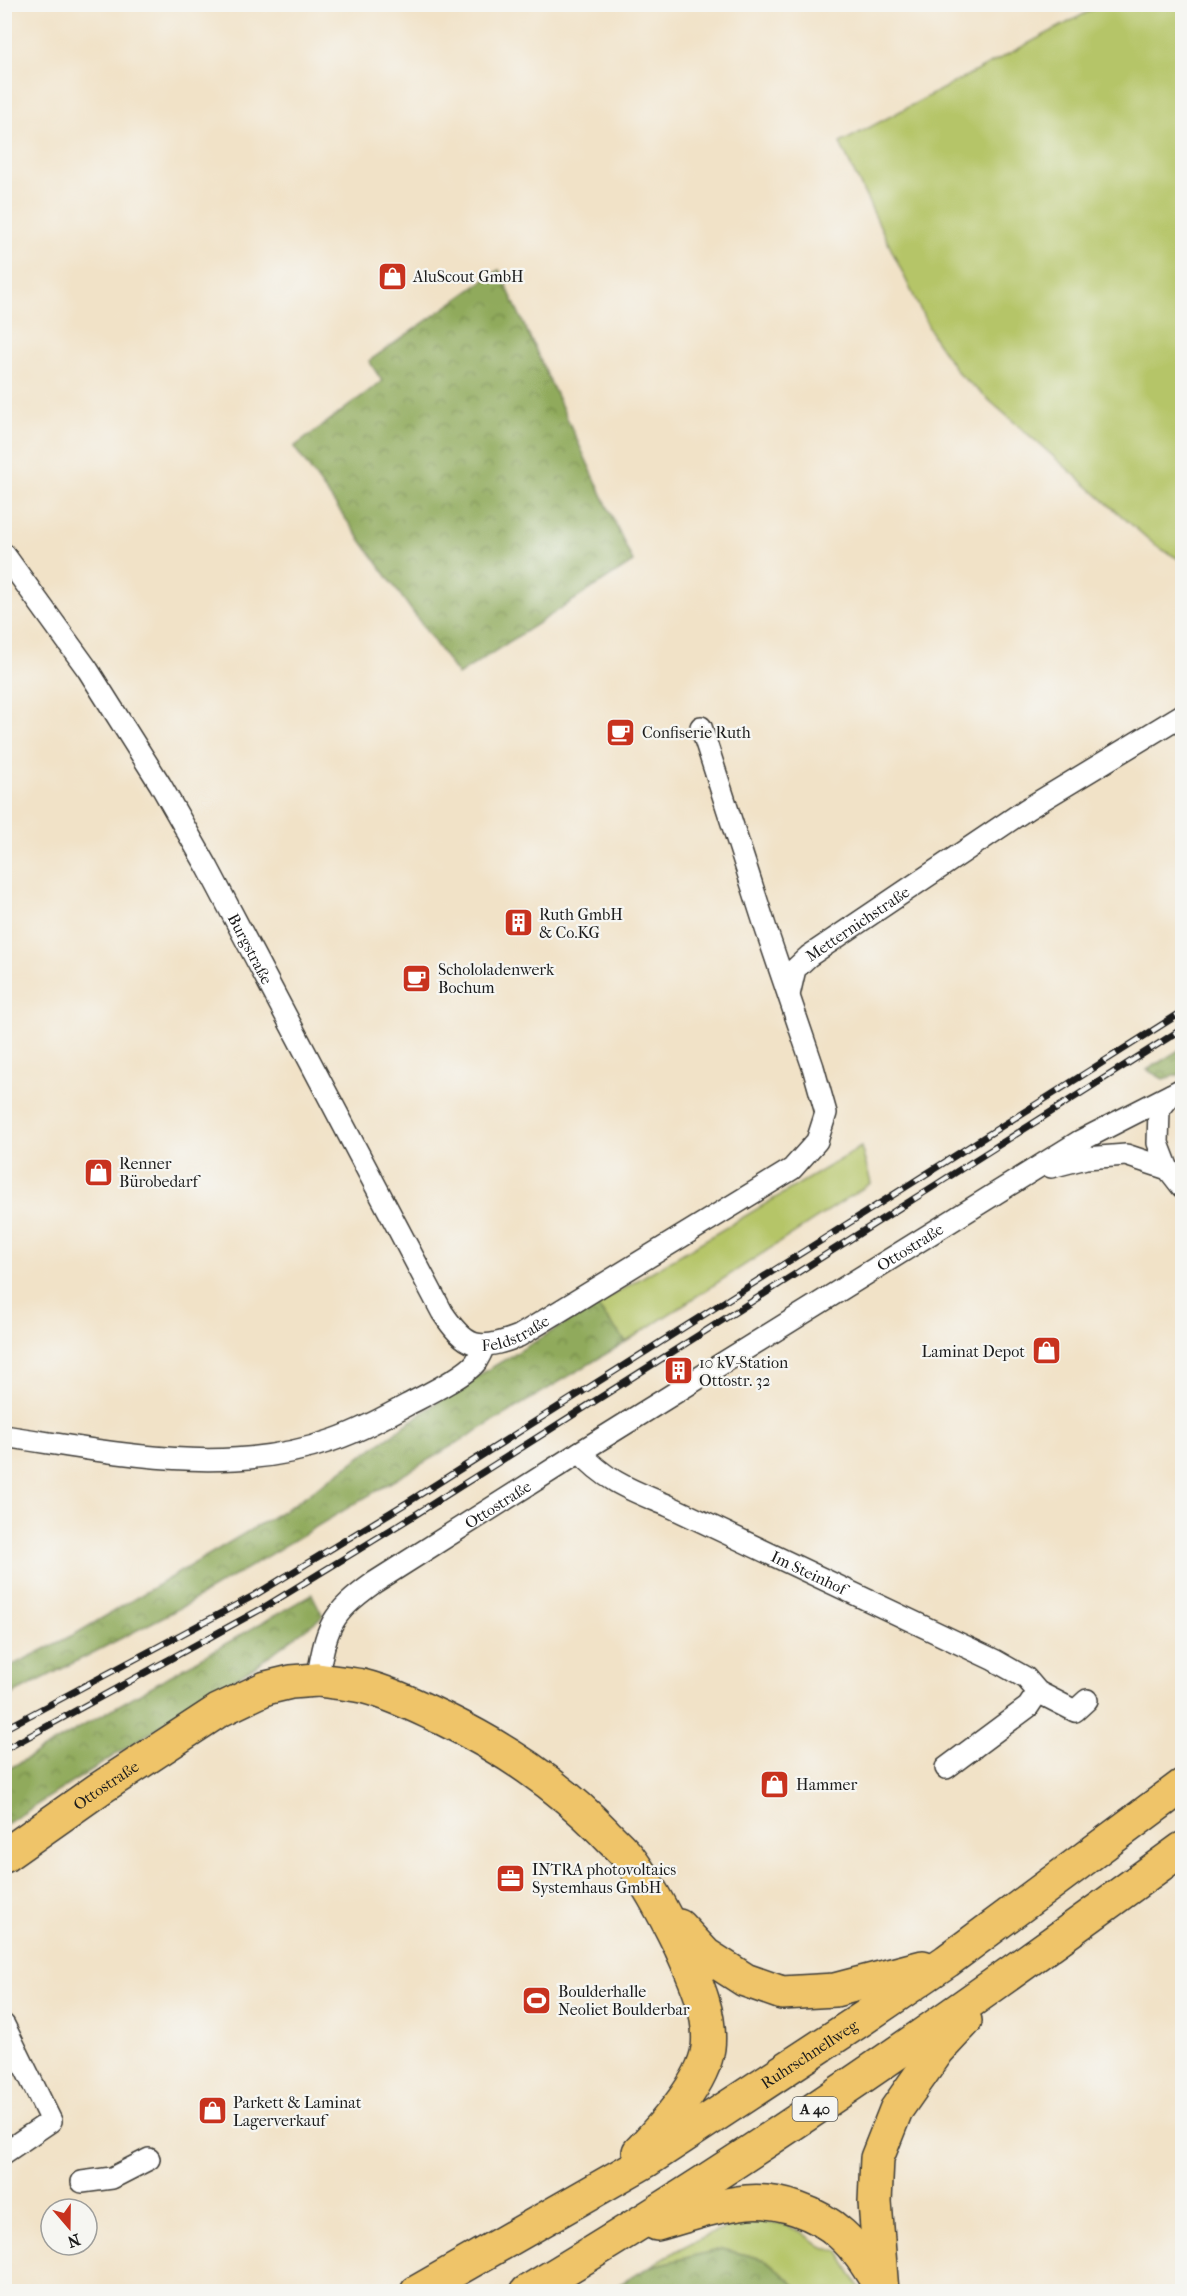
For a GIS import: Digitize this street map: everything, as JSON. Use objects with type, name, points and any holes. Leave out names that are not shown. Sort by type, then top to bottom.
[{"type":"main road","name":"Ottostraße","points":[[4,1856],[99,1789],[218,1711],[266,1688],[291,1682],[317,1680]]},
{"type":"main road","points":[[317,1680],[361,1686],[410,1702],[519,1760],[582,1810],[628,1857],[663,1909],[693,1973],[706,2014],[709,2033],[708,2051],[691,2090],[662,2128],[606,2184]]},
{"type":"main road","name":"Ruhrschnellweg","points":[[417,2292],[646,2162],[947,1961],[1182,1786]]},
{"type":"main road","name":"A 40","points":[[526,2292],[623,2234],[815,2109],[1004,1979],[1182,1850]]},
{"type":"main road","points":[[663,1909],[706,1955],[745,1980],[782,1993],[835,1990],[947,1961]]},
{"type":"main road","points":[[882,2291],[875,2202],[877,2158],[896,2110],[938,2050],[1004,1979]]},
{"type":"main road","points":[[623,2234],[708,2209],[749,2202],[784,2205],[813,2215],[841,2234],[863,2258],[882,2291]]},
{"type":"street","name":"Burgstraße","points":[[4,554],[88,670],[186,831],[442,1312],[456,1333],[470,1342],[484,1346]]},
{"type":"street","name":"Metternichstraße","points":[[789,996],[795,969],[808,956],[1027,809],[1182,714]]},
{"type":"street","points":[[701,727],[789,996]]},
{"type":"street","name":"Feldstraße","points":[[4,1436],[166,1459],[254,1457],[295,1451],[333,1440],[373,1423],[412,1402],[465,1372],[476,1363],[484,1346],[500,1344],[519,1336],[792,1170],[817,1141],[825,1113],[789,996]]},
{"type":"street","name":"Ottostraße","points":[[1177,1092],[1159,1110],[1158,1143],[1168,1169],[1182,1187]]},
{"type":"street","name":"Ottostraße","points":[[317,1680],[324,1638],[335,1616],[353,1598],[579,1452],[1080,1141],[1177,1092]]},
{"type":"street","name":"Ottostraße","points":[[1030,1172],[1086,1158],[1126,1155],[1168,1169]]},
{"type":"street","name":"Im Steinhof","points":[[579,1452],[594,1469],[615,1483],[669,1506],[994,1660],[1026,1678],[1038,1692],[1075,1711],[1087,1701]]},
{"type":"street","points":[[946,1768],[1028,1707],[1038,1692]]},
{"type":"street","points":[[4,2025],[51,2121],[4,2153]]},
{"type":"street","points":[[82,2182],[112,2178],[149,2159]]},
{"type":"green space","points":[[1101,5],[1182,5],[1182,561],[1156,546],[959,374],[934,338],[840,143]]},
{"type":"green space","points":[[499,270],[633,562],[458,675],[294,447],[382,381],[369,361]]},
{"type":"green space","points":[[1182,1048],[1182,1074],[1163,1079],[1147,1070]]},
{"type":"green space","points":[[861,1147],[871,1183],[626,1342],[596,1305]]},
{"type":"green space","points":[[596,1305],[626,1342],[180,1608],[5,1698],[5,1669],[77,1633],[294,1504],[456,1389]]},
{"type":"green space","points":[[312,1594],[323,1616],[254,1667],[5,1825],[5,1771]]},
{"type":"green space","points":[[758,2221],[780,2223],[802,2232],[821,2246],[839,2252],[862,2291],[802,2291],[766,2260],[722,2249],[649,2267],[675,2251],[715,2232]]},
{"type":"green space","points":[[722,2249],[766,2260],[802,2291],[608,2291],[649,2267]]},
{"type":"railway","points":[[4,1729],[255,1595],[408,1502],[1182,1012]]},
{"type":"railway","points":[[4,1750],[263,1608],[415,1515],[1182,1029]]},
{"type":"place","name":"AluScout GmbH","points":[[392,276]]},
{"type":"place","name":"Confiserie Ruth","points":[[621,732]]},
{"type":"place","name":"Ruth GmbH & Co.KG","points":[[518,923]]},
{"type":"place","name":"Schololadenwerk Bochum","points":[[417,978]]},
{"type":"place","name":"Renner Bürobedarf","points":[[98,1172]]},
{"type":"place","name":"Laminat Depot","points":[[1046,1351]]},
{"type":"place","name":"10 kV-Station Ottostr. 32","points":[[678,1371]]},
{"type":"place","name":"Hammer","points":[[775,1784]]},
{"type":"place","name":"INTRA photovoltaics Systemhaus GmbH","points":[[511,1878]]},
{"type":"place","name":"Boulderhalle Neoliet Boulderbar","points":[[537,2000]]},
{"type":"place","name":"Parkett & Laminat Lagerverkauf","points":[[212,2111]]}]
